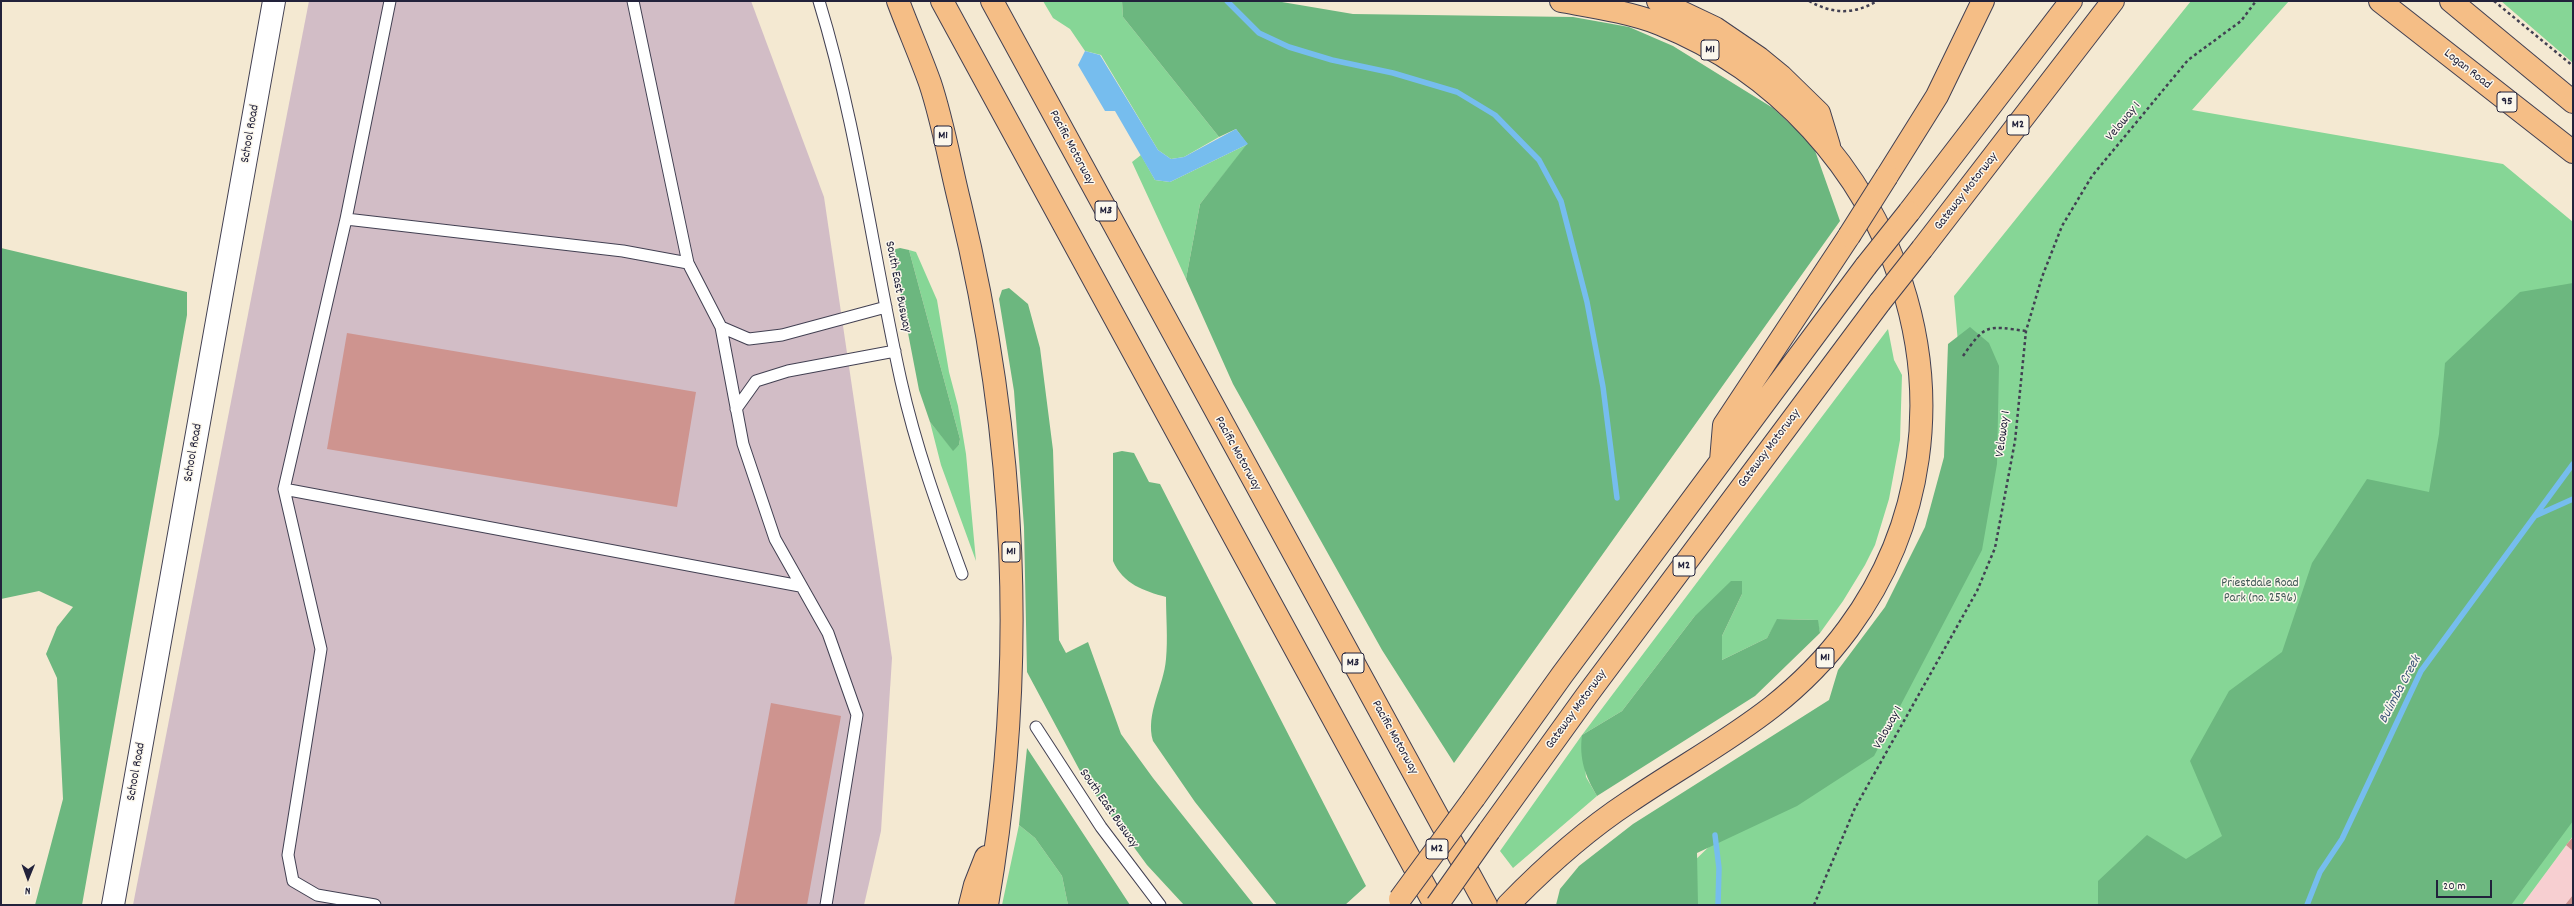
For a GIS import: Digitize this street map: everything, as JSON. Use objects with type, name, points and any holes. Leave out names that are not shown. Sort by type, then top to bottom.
[{"type":"main road","name":"M1","points":[[898,1],[930,85],[977,276],[1002,425],[1010,526],[1012,620],[1010,695],[998,830],[987,905]]},
{"type":"main road","points":[[942,1],[1436,905]]},
{"type":"main road","name":"Pacific Motorway","points":[[992,1],[1486,905]]},
{"type":"main road","name":"M1","points":[[1508,905],[1586,833],[1629,802],[1722,744],[1791,693],[1821,663],[1849,628],[1872,592],[1890,556],[1910,494],[1916,461],[1921,397],[1921,367],[1917,335],[1898,268],[1889,247],[1855,185],[1831,151],[1790,108],[1759,81],[1712,50],[1659,24],[1602,8],[1561,1]]},
{"type":"main road","points":[[1658,1],[1715,28],[1759,58],[1782,76],[1819,113],[1831,151]]},
{"type":"main road","points":[[1721,460],[1724,425],[1849,236],[1937,96],[1983,1]]},
{"type":"main road","name":"M2","points":[[1398,902],[1721,460],[1866,266],[2071,1]]},
{"type":"main road","name":"Gateway Motorway","points":[[1436,905],[1587,695],[1880,302],[2114,1]]},
{"type":"main road","name":"Logan Road","points":[[2380,1],[2573,152]]},
{"type":"main road","points":[[2451,1],[2573,102]]},
{"type":"main road","points":[[970,905],[975,885],[998,830]]},
{"type":"street","name":"School Road","points":[[113,905],[274,1]]},
{"type":"lane","points":[[375,905],[317,895],[293,881],[288,855],[321,649],[284,490],[346,219],[390,1]]},
{"type":"lane","points":[[633,1],[688,263],[721,327],[743,444],[775,539],[800,586],[828,633],[857,715],[826,905]]},
{"type":"lane","name":"South East Busway","points":[[819,1],[832,42],[855,146],[895,351],[927,478],[962,574]]},
{"type":"lane","points":[[346,219],[624,251],[688,263]]},
{"type":"lane","points":[[721,327],[749,340],[782,334],[886,307]]},
{"type":"lane","points":[[736,409],[756,381],[788,371],[895,351]]},
{"type":"lane","points":[[284,490],[800,586]]},
{"type":"lane","name":"South East Busway","points":[[1036,726],[1101,827],[1160,905]]},
{"type":"path","points":[[1809,1],[1834,12],[1845,12],[1862,8],[1877,1]]},
{"type":"path","name":"Veloway 1","points":[[1814,905],[1855,808],[1977,591],[1995,548],[2014,441],[2026,331],[2042,277],[2062,226],[2092,176],[2188,60],[2241,22],[2256,1]]},
{"type":"path","points":[[2494,1],[2573,66]]},
{"type":"path","points":[[1963,356],[1978,334],[1992,326],[2026,331]]},
{"type":"shaded area","points":[[309,1],[751,1],[824,197],[892,658],[881,831],[864,905],[133,905]]},
{"type":"shaded area","points":[[2573,836],[2573,905],[2522,905]]},
{"type":"green space","points":[[1043,1],[1122,1],[1123,17],[1219,137],[1184,157],[1171,159],[1158,150],[1101,55],[1085,51],[1070,29],[1053,18]]},
{"type":"green space","points":[[1122,1],[1276,1],[1353,14],[1573,17],[1629,27],[1673,46],[1773,108],[1813,145],[1840,221],[1454,763],[1382,650],[1233,384],[1186,279],[1200,204],[1247,144],[1236,129],[1219,137],[1123,17]]},
{"type":"green space","name":"Priestdale Road Park (no. 2596)","points":[[2191,1],[2289,1],[2192,110],[2503,164],[2573,222],[2573,836],[2522,905],[1690,905],[1691,864],[1844,717],[1914,627],[1964,413],[1954,296]]},
{"type":"green space","points":[[2501,1],[2573,1],[2573,63]]},
{"type":"green space","points":[[1248,144],[1200,204],[1186,279],[1132,162],[1141,155],[1155,180],[1170,182]]},
{"type":"green space","points":[[1,248],[187,292],[187,315],[82,905],[35,905],[63,799],[57,678],[46,654],[57,627],[73,607],[39,591],[1,599]]},
{"type":"green space","points":[[900,248],[909,250],[960,439],[959,445],[953,451],[930,422],[919,390],[892,250]]},
{"type":"green space","points":[[909,250],[916,252],[937,300],[949,372],[958,406],[966,454],[976,561],[941,465],[930,422],[953,450],[959,445],[960,439]]},
{"type":"green space","points":[[2573,283],[2573,821],[2511,905],[2098,905],[2098,881],[2147,835],[2186,859],[2222,836],[2190,761],[2229,691],[2282,652],[2312,563],[2367,479],[2429,492],[2439,434],[2445,363],[2520,292]]},
{"type":"green space","points":[[1009,288],[1028,304],[1040,348],[1053,450],[1059,640],[1066,653],[1088,642],[1121,734],[1153,778],[1254,905],[1184,905],[1147,865],[1086,782],[1027,672],[1024,527],[1014,391],[999,299],[1002,290]]},
{"type":"green space","points":[[1970,327],[1989,343],[1999,366],[1997,464],[1982,550],[1874,756],[1797,806],[1697,853],[1698,905],[1556,905],[1560,889],[1579,866],[1633,824],[1829,700],[1838,670],[1885,607],[1925,527],[1944,457],[1948,344]]},
{"type":"green space","points":[[1888,329],[1894,360],[1902,375],[1900,440],[1889,499],[1875,545],[1865,565],[1843,601],[1820,633],[1817,620],[1778,619],[1767,638],[1722,660],[1722,636],[1742,594],[1694,617],[1622,711],[1582,735]]},
{"type":"green space","points":[[1122,451],[1134,453],[1149,482],[1160,484],[1366,886],[1345,905],[1277,905],[1195,802],[1153,741],[1151,721],[1165,669],[1166,659],[1166,597],[1142,589],[1128,581],[1117,569],[1113,561],[1113,453]]},
{"type":"green space","points":[[1731,581],[1742,581],[1742,594],[1722,636],[1722,660],[1767,638],[1777,619],[1818,620],[1820,633],[1755,696],[1597,796],[1586,774],[1582,759],[1582,735],[1622,711],[1694,617]]},
{"type":"green space","points":[[1582,735],[1586,777],[1597,796],[1513,868],[1500,851]]},
{"type":"green space","points":[[1027,748],[1130,905],[1068,905],[1062,876],[1035,838],[1019,825]]},
{"type":"green space","points":[[1019,825],[1035,838],[1062,876],[1068,905],[1002,905]]},
{"type":"water","points":[[1085,51],[1100,55],[1158,150],[1171,159],[1184,157],[1236,129],[1248,144],[1170,182],[1155,180],[1115,111],[1105,111],[1078,65]]},
{"type":"building","points":[[347,333],[696,392],[677,507],[327,449]]},
{"type":"building","points":[[771,703],[841,716],[807,905],[734,905]]},
{"type":"building","points":[[2573,837],[2573,851],[2566,845]]},
{"type":"building","points":[[2573,895],[2573,905],[2565,905]]},
{"type":"waterway","points":[[1227,1],[1259,33],[1289,47],[1332,60],[1393,73],[1457,92],[1495,115],[1539,160],[1561,201],[1587,302],[1603,387],[1617,498]]},
{"type":"waterway","name":"Bulimba Creek","points":[[2307,905],[2320,872],[2342,839],[2421,671],[2573,464]]},
{"type":"waterway","points":[[2535,516],[2573,499]]},
{"type":"waterway","points":[[1715,835],[1719,868],[1718,905]]}]
